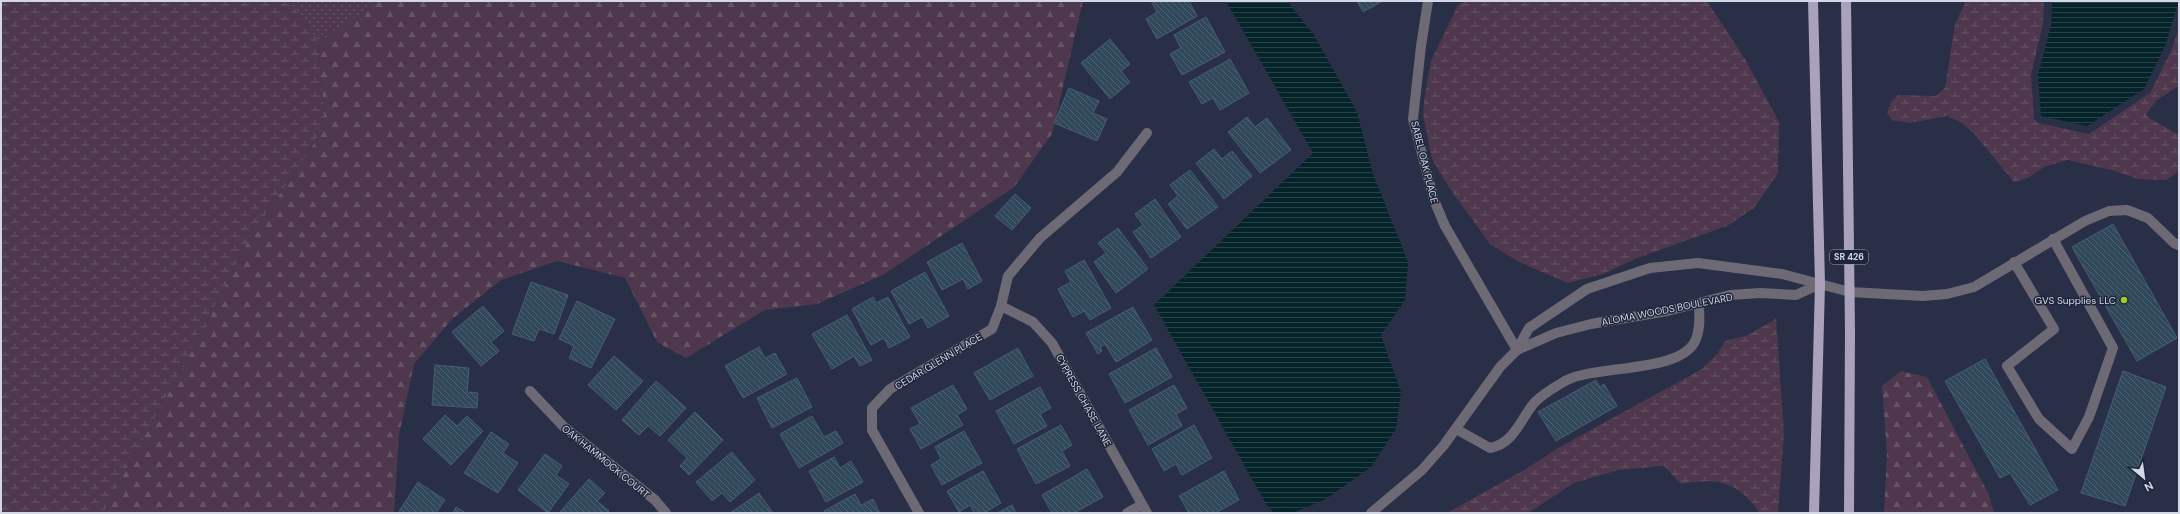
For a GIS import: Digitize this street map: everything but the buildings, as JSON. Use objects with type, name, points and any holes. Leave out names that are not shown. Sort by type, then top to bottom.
[{"type":"main road","name":"SR 426","points":[[1813,1],[1820,284],[1814,513]]},
{"type":"main road","name":"SR 426","points":[[1846,1],[1850,292],[1849,513]]},
{"type":"street","name":"SABEL OAK PLACE","points":[[1428,1],[1421,46],[1413,119],[1434,200],[1445,226],[1517,350]]},
{"type":"street","name":"CEDAR GLENN PLACE","points":[[919,513],[872,430],[872,408],[890,389],[992,329],[1001,306],[1008,276],[1040,238],[1117,172],[1147,132]]},
{"type":"street","name":"ALOMA WOODS BOULEVARD","points":[[1371,513],[1422,470],[1456,429],[1500,367],[1517,350],[1529,328],[1587,289],[1650,268],[1698,263],[1782,274],[1850,292],[1923,296],[1947,294],[1974,287],[2053,239],[2085,221],[2109,211],[2127,210],[2148,218],[2174,243],[2179,245]]},
{"type":"street","points":[[2014,262],[2054,329],[2008,366],[2039,420],[2072,449],[2089,417],[2113,348],[2053,239]]},
{"type":"street","name":"ALOMA WOODS BOULEVARD","points":[[1517,350],[1556,333],[1591,324],[1640,316],[1730,295],[1760,293],[1796,295],[1820,284]]},
{"type":"street","points":[[1456,429],[1490,448],[1497,447],[1514,435],[1536,402],[1547,392],[1567,380],[1591,372],[1666,361],[1682,355],[1690,349],[1696,340],[1700,327],[1699,303]]},
{"type":"street","name":"CYPRESS CHASE LANE","points":[[1001,306],[1033,322],[1052,343],[1144,509]]},
{"type":"street","name":"OAK HAMMOCK COURT","points":[[530,391],[564,428],[655,500],[666,513]]},
{"type":"street","points":[[1127,513],[1144,509]]},
{"type":"green space","points":[[1,1],[290,1],[318,41],[325,127],[248,241],[197,340],[103,513],[1,513]]},
{"type":"green space","points":[[290,1],[381,1],[318,41]]},
{"type":"green space","points":[[381,1],[1083,1],[1052,134],[1014,187],[883,275],[817,304],[765,310],[686,358],[657,342],[625,278],[557,261],[501,280],[452,319],[414,364],[399,435],[394,513],[103,513],[197,340],[248,241],[325,127],[318,41]]},
{"type":"green space","points":[[1467,1],[1707,1],[1745,59],[1779,122],[1778,173],[1754,208],[1727,226],[1637,258],[1603,274],[1568,283],[1519,262],[1490,244],[1450,189],[1432,159],[1423,114],[1431,61],[1458,5]]},
{"type":"green space","points":[[1966,1],[2044,1],[2043,24],[2031,75],[2034,119],[2038,123],[2089,134],[2150,93],[2172,49],[2179,27],[2179,86],[2157,100],[2146,114],[2149,118],[2179,135],[2179,171],[2166,180],[2138,179],[2115,171],[2068,160],[2044,167],[2028,178],[2014,182],[1976,136],[1962,123],[1947,116],[1910,123],[1892,120],[1887,113],[1891,102],[1898,95],[1936,96],[1945,88],[1955,24]]},
{"type":"green space","points":[[1776,319],[1784,434],[1778,513],[1760,513],[1744,494],[1726,484],[1706,481],[1681,484],[1664,466],[1618,470],[1574,483],[1528,513],[1447,513],[1526,469],[1558,448],[1702,369],[1718,353],[1725,341],[1746,336]]},
{"type":"green space","points":[[1901,371],[1927,377],[1989,495],[1994,513],[1884,513],[1887,453],[1882,386]]},
{"type":"shaded area","points":[[1226,1],[1287,1],[1314,35],[1357,112],[1373,174],[1408,262],[1405,300],[1381,335],[1401,392],[1396,429],[1371,467],[1324,500],[1292,513],[1274,513],[1266,504],[1154,305],[1313,153]]},
{"type":"shaded area","points":[[2052,1],[2179,1],[2165,46],[2144,89],[2087,126],[2041,116],[2038,75],[2051,26]]},
{"type":"place","name":"GVS Supplies LLC","points":[[2124,300]]}]
